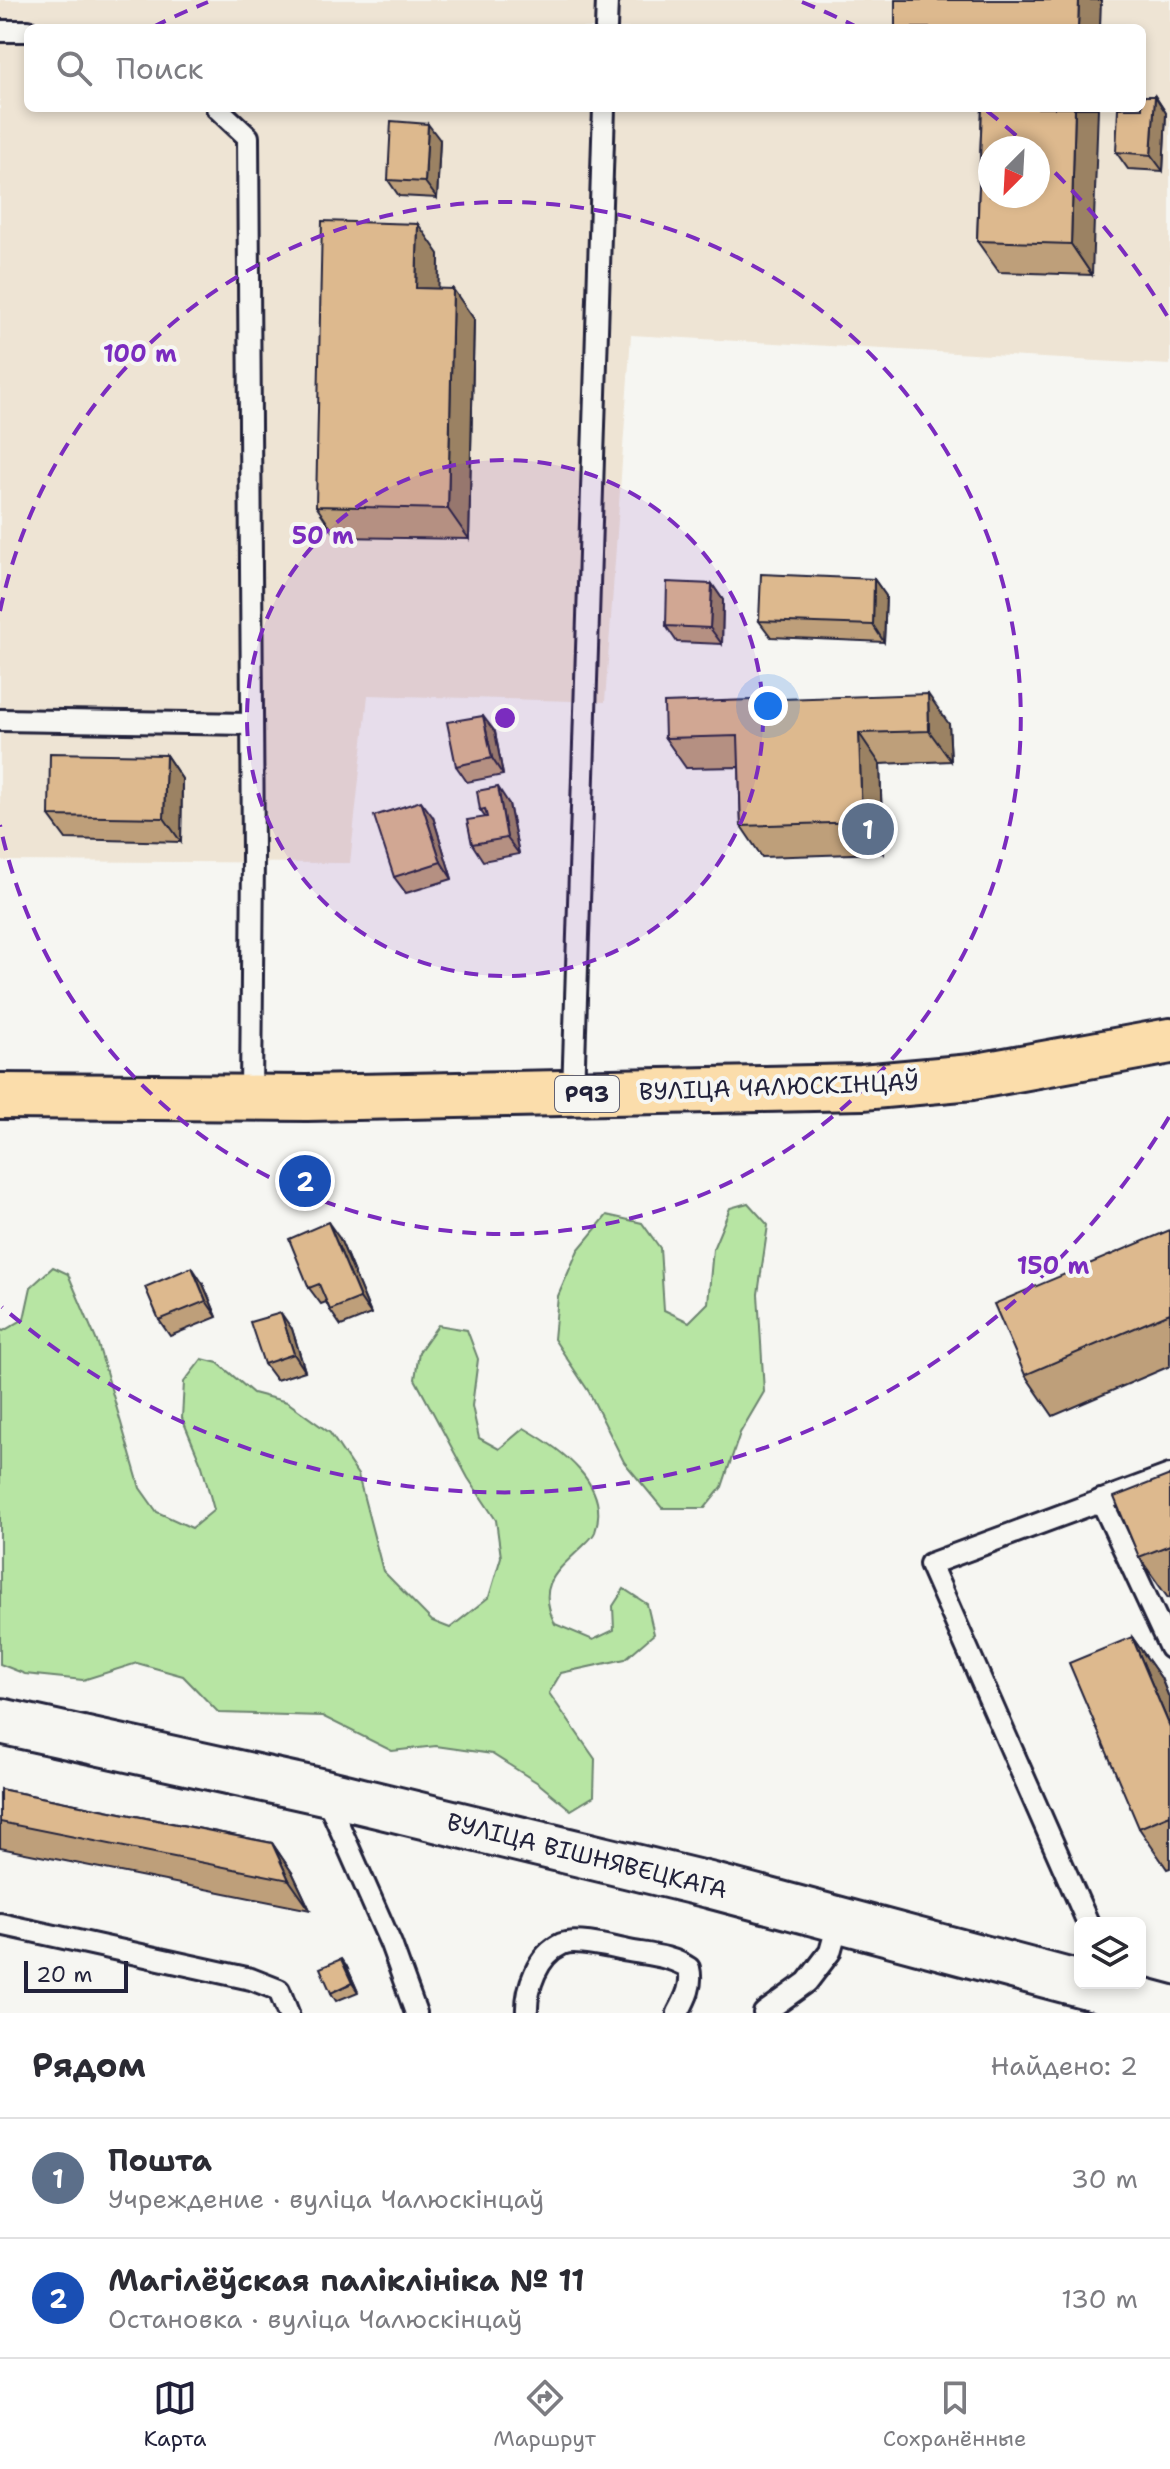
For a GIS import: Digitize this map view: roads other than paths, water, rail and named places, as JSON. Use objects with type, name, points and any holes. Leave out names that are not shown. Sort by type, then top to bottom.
[{"type":"main road","name":"ВУЛІЦА ЧАЛЮСКІНЦАЎ","points":[[0,1096],[573,1094],[862,1087],[972,1077],[1170,1041]]},
{"type":"main road","name":"ВУЛІЦА ВІШНЯВЕЦКАГА","points":[[0,1721],[324,1792],[709,1885],[1170,2007]]},
{"type":"lane","points":[[606,24],[607,0]]},
{"type":"lane","points":[[0,31],[24,31]]},
{"type":"lane","points":[[221,112],[248,137],[254,1036],[251,1096]]},
{"type":"lane","points":[[573,1094],[604,112]]},
{"type":"lane","points":[[0,720],[251,724]]},
{"type":"lane","points":[[1085,1917],[930,1564],[1170,1475]]},
{"type":"lane","points":[[1101,1500],[1170,1648]]},
{"type":"lane","points":[[324,1792],[391,1944],[416,2013]]},
{"type":"lane","points":[[764,2013],[807,1982],[830,1952],[839,1920]]},
{"type":"lane","points":[[0,1924],[251,1979],[279,1990],[288,2013]]},
{"type":"lane","points":[[527,2013],[533,1977],[549,1954],[563,1943],[601,1945],[677,1960],[689,1968],[691,1980],[678,2013]]},
{"type":"lane","points":[[1146,1983],[1170,2007]]},
{"type":"place","name":"Пошта","points":[[868,829]]},
{"type":"place","name":"Магілёўская паліклініка № 11","points":[[305,1181]]}]
